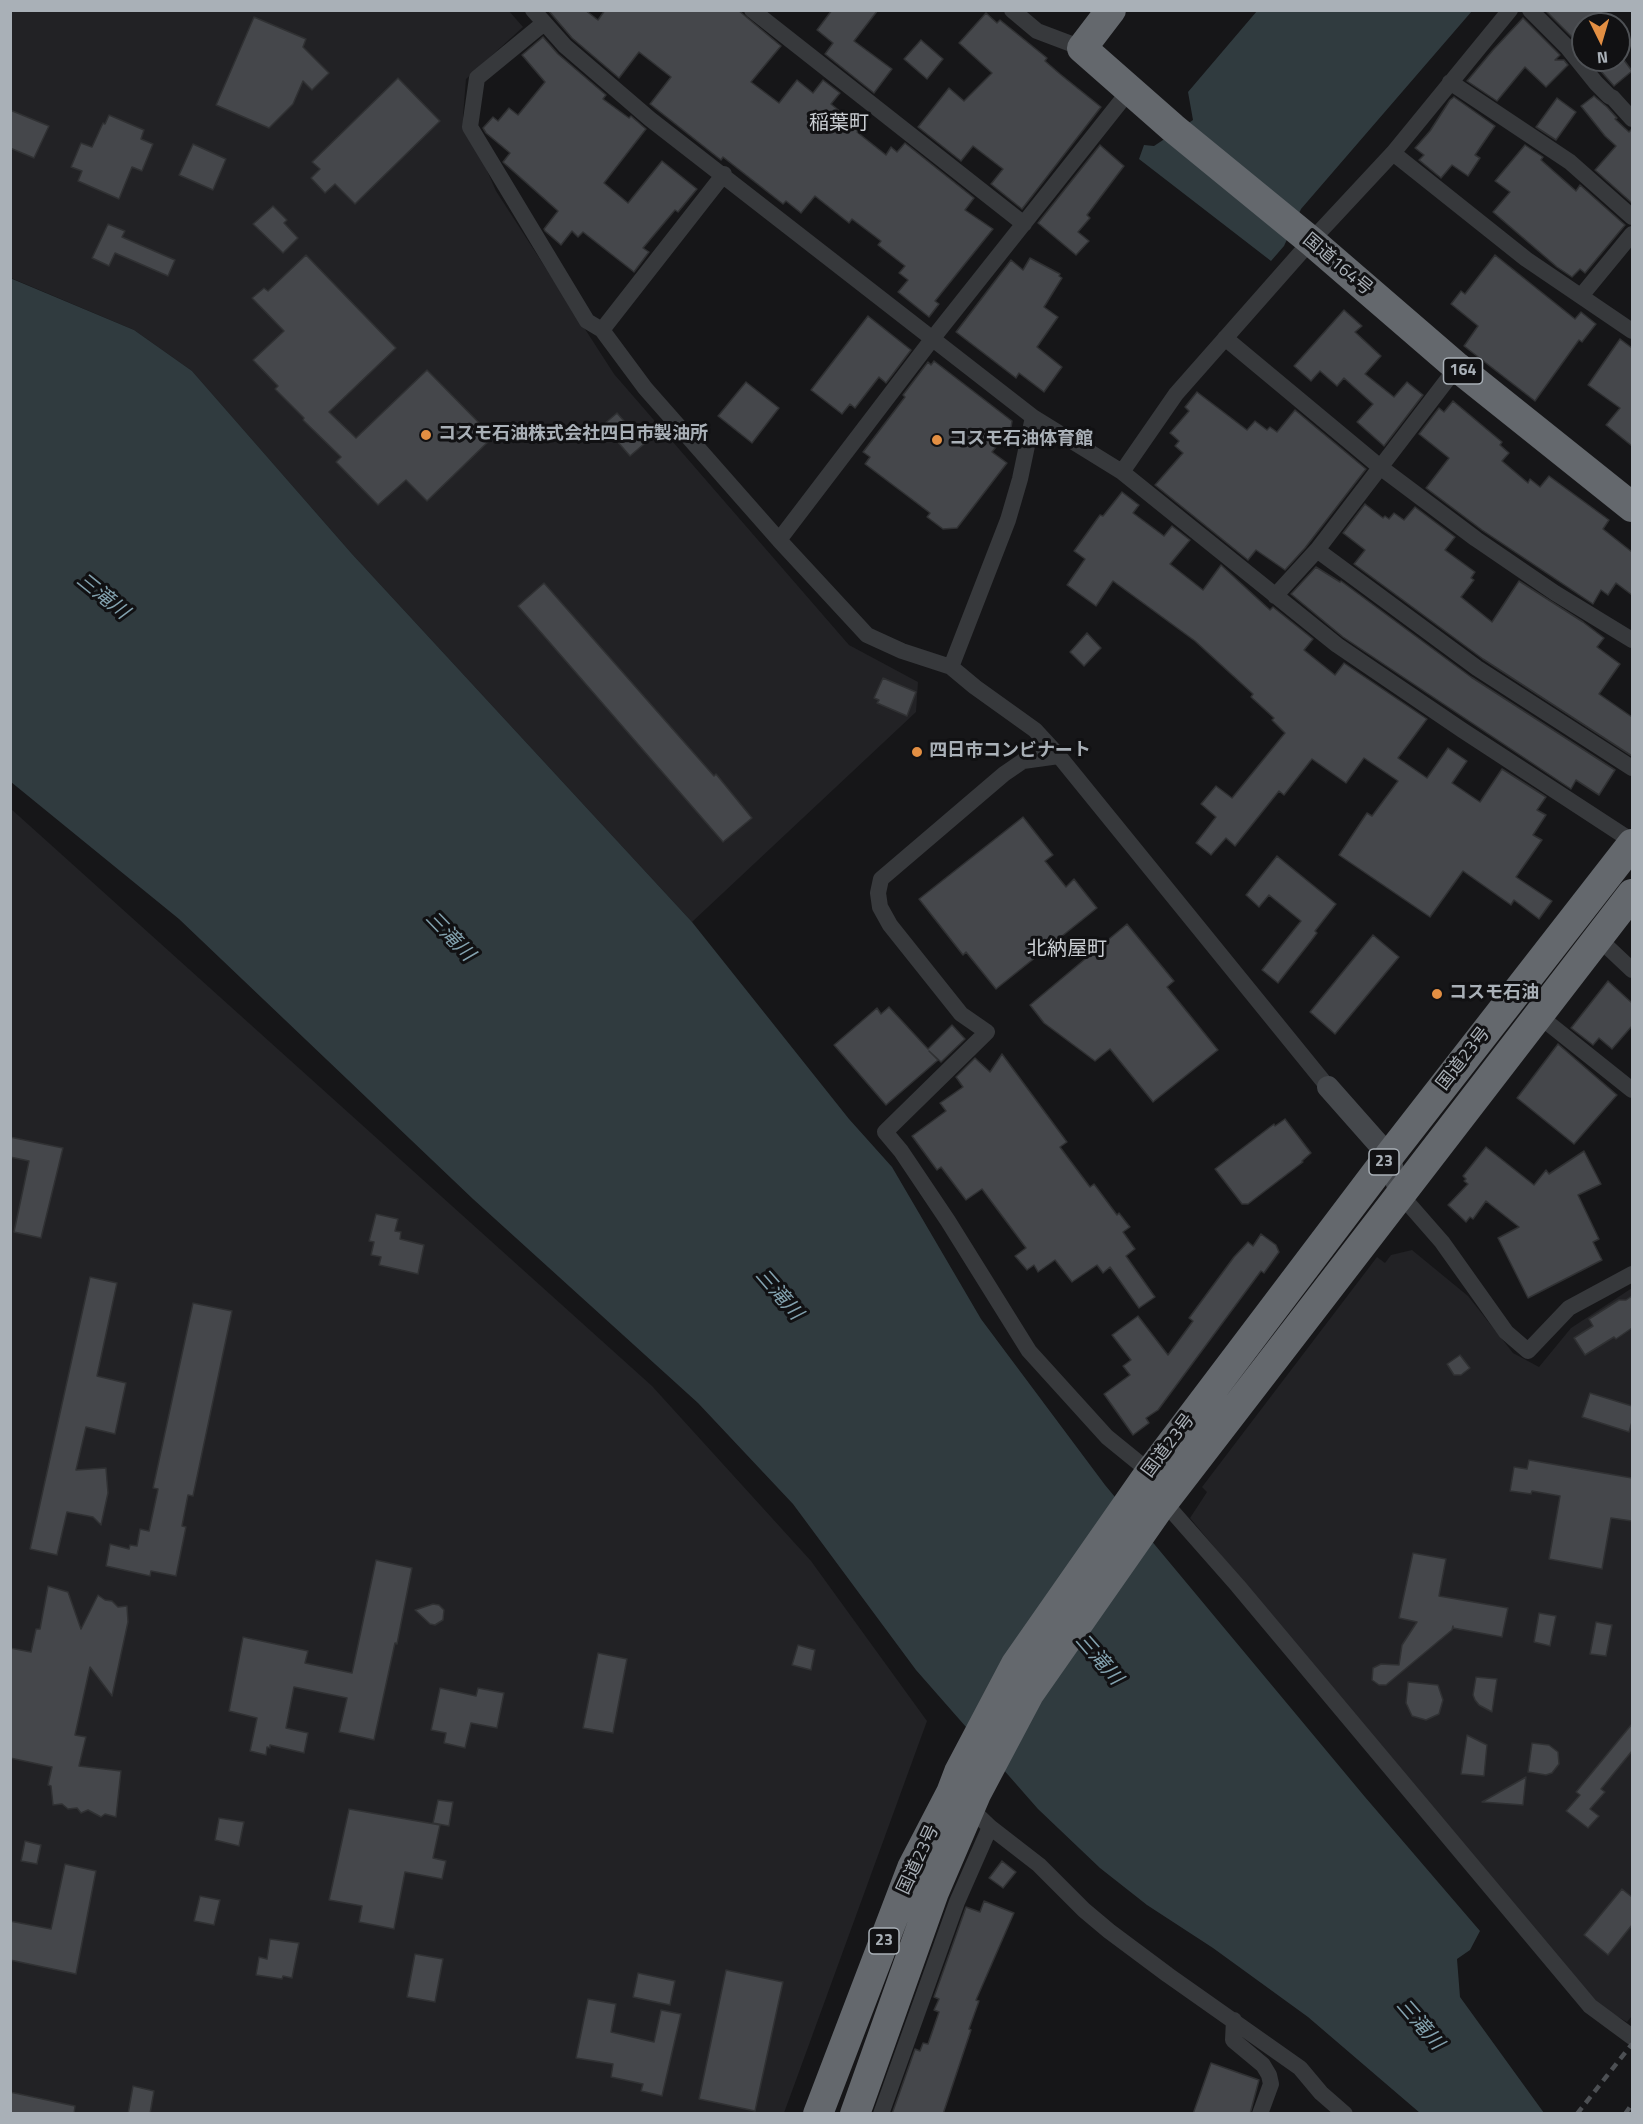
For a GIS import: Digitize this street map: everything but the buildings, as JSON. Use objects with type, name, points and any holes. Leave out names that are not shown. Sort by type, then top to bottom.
[{"type":"highway","points":[[1082,48],[1111,10]]},
{"type":"highway","name":"国道164号","points":[[1082,48],[1129,92],[1304,236],[1457,367],[1632,507]]},
{"type":"highway","name":"国道23号","points":[[974,1800],[1016,1664],[1145,1478],[1389,1156],[1632,842]]},
{"type":"highway","name":"国道23号","points":[[855,2114],[934,1892],[974,1800],[1029,1694],[1162,1505],[1632,894]]},
{"type":"highway","name":"国道23号","points":[[818,2114],[912,1868],[951,1793],[974,1800]]},
{"type":"street","points":[[752,10],[1024,224]]},
{"type":"street","points":[[1012,10],[1037,31],[1082,48]]},
{"type":"street","points":[[1122,472],[1176,394],[1225,338],[1304,236],[1393,153],[1510,10]]},
{"type":"street","points":[[1530,10],[1632,119]]},
{"type":"street","points":[[1632,842],[1336,645],[1122,472],[1034,417],[594,73],[539,17],[477,78],[470,127],[587,321],[602,330],[645,388],[779,540],[867,635],[902,651],[951,667],[1035,730],[1059,756],[1328,1087],[1389,1156],[1400,1194],[1442,1242],[1506,1332],[1528,1351],[1569,1308],[1632,1274]]},
{"type":"street","points":[[1450,82],[1570,162],[1632,217]]},
{"type":"street","points":[[779,540],[933,338],[1129,92]]},
{"type":"street","points":[[1393,153],[1526,259],[1632,331]]},
{"type":"street","points":[[602,330],[724,174]]},
{"type":"street","points":[[1581,296],[1632,234]]},
{"type":"street","points":[[1225,338],[1380,467],[1476,539],[1555,593],[1632,640]]},
{"type":"street","points":[[1275,596],[1317,550],[1457,367]]},
{"type":"street","points":[[951,667],[1008,520],[1034,417]]},
{"type":"street","points":[[1317,550],[1477,668],[1632,768]]},
{"type":"street","points":[[1059,756],[1023,761],[1004,774],[881,879],[878,893],[880,907],[890,925],[961,1014],[987,1032],[885,1132],[901,1151],[948,1221],[1029,1351],[1145,1478]]},
{"type":"street","points":[[1598,938],[1632,970]]},
{"type":"street","points":[[1538,1015],[1632,1090]]},
{"type":"street","points":[[1162,1505],[1238,1586],[1590,2006],[1632,2037]]},
{"type":"street","points":[[974,1800],[1108,1931],[1300,2068],[1321,2093],[1345,2114]]},
{"type":"street","points":[[881,2114],[957,1902],[974,1800]]},
{"type":"street","points":[[1234,2020],[1233,2040],[1263,2065],[1269,2075],[1270,2084],[1260,2114]]},
{"type":"shaded area","points":[[10,11],[509,11],[523,27],[466,79],[463,116],[496,191],[614,374],[849,645],[918,682],[916,712],[692,922],[352,554],[192,371],[134,330],[11,278]]},
{"type":"shaded area","points":[[10,808],[652,1386],[811,1561],[927,1721],[784,2113],[11,2113]]},
{"type":"shaded area","points":[[1412,1250],[1468,1296],[1513,1353],[1539,1367],[1571,1328],[1632,1288],[1632,2016],[1627,2022],[1595,2004],[1190,1518],[1207,1492],[1202,1487],[1377,1257],[1385,1263],[1391,1255]]},
{"type":"water","points":[[1257,11],[1472,11],[1301,209],[1284,246],[1271,261],[1139,159],[1144,145],[1154,146],[1193,120],[1188,92]]},
{"type":"water","name":"三滝川","points":[[10,278],[134,330],[192,371],[352,554],[692,922],[849,1119],[892,1167],[981,1319],[1105,1485],[1480,1931],[1470,1950],[1457,1959],[1460,1997],[1544,2113],[1420,2113],[1308,2017],[1213,1948],[1147,1905],[1100,1868],[1038,1809],[916,1670],[793,1504],[698,1403],[473,1199],[179,919],[11,782]]},
{"type":"railway","points":[[1577,2114],[1632,2044]]},
{"type":"railway","points":[[1625,2114],[1632,2104]]},
{"type":"place","name":"コスモ石油株式会社四日市製油所","points":[[426,435]]},
{"type":"place","name":"コスモ石油体育館","points":[[937,440]]},
{"type":"place","name":"四日市コンビナート","points":[[917,752]]},
{"type":"place","name":"コスモ石油","points":[[1437,994]]},
{"type":"district","name":"稲葉町","points":[[839,124]]},
{"type":"district","name":"北納屋町","points":[[1067,950]]}]
